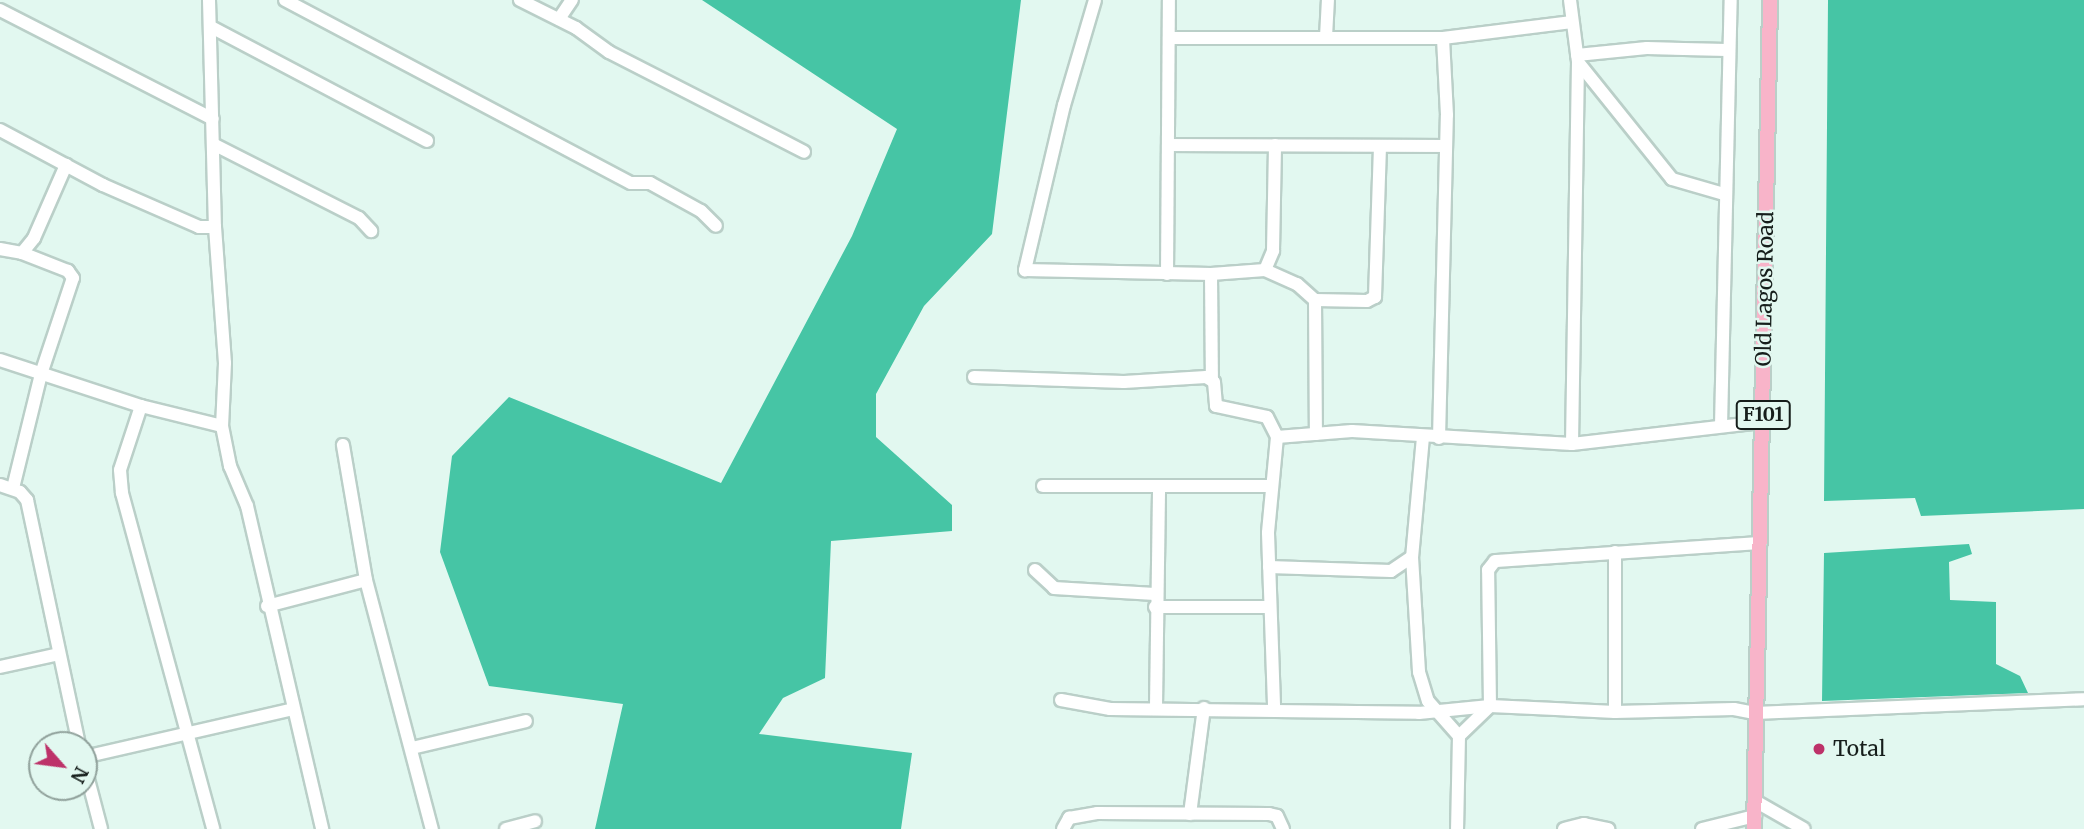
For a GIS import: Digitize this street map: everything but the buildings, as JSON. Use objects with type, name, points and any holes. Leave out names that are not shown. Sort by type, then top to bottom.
[{"type":"main road","name":"Old Lagos Road","points":[[1755,815],[1770,0]]},
{"type":"street","points":[[209,0],[213,28],[215,227],[225,363],[222,426],[230,466],[247,506],[267,606],[322,829]]},
{"type":"street","points":[[285,0],[631,183],[650,183],[701,211],[716,226]]},
{"type":"street","points":[[520,0],[559,19],[609,52],[804,152]]},
{"type":"street","points":[[559,19],[572,0]]},
{"type":"street","points":[[1095,0],[1064,105],[1025,270],[1167,274],[1265,270],[1297,284],[1315,300],[1367,301],[1375,297],[1380,149]]},
{"type":"street","points":[[1167,274],[1169,0]]},
{"type":"street","points":[[1326,37],[1328,0]]},
{"type":"street","points":[[1570,0],[1577,58],[1572,444]]},
{"type":"street","points":[[1721,426],[1727,50],[1731,0]]},
{"type":"street","points":[[0,10],[213,119]]},
{"type":"street","points":[[1169,38],[1443,38],[1572,22]]},
{"type":"street","points":[[213,28],[427,141]]},
{"type":"street","points":[[1439,438],[1445,146],[1443,38]]},
{"type":"street","points":[[1577,58],[1647,48],[1727,50]]},
{"type":"street","points":[[1577,58],[1672,179],[1724,194]]},
{"type":"street","points":[[0,130],[66,166],[190,223],[215,227]]},
{"type":"street","points":[[215,145],[359,218],[371,231]]},
{"type":"street","points":[[1169,145],[1380,149],[1445,146]]},
{"type":"street","points":[[1265,270],[1273,251],[1275,145]]},
{"type":"street","points":[[22,253],[34,238],[66,166]]},
{"type":"street","points":[[0,249],[22,253],[68,271],[73,278],[6,486],[27,500],[76,731]]},
{"type":"street","points":[[1210,274],[1212,379],[1216,407],[1267,417],[1277,437],[1270,486],[1268,607],[1274,709]]},
{"type":"street","points":[[1315,300],[1316,434]]},
{"type":"street","points":[[0,360],[141,407],[222,426]]},
{"type":"street","points":[[974,377],[1124,382],[1212,379]]},
{"type":"street","points":[[141,407],[120,470],[122,493],[213,829]]},
{"type":"street","points":[[1277,437],[1352,431],[1423,438],[1572,444],[1762,422]]},
{"type":"street","points":[[1423,438],[1412,557],[1421,688],[1459,736],[1457,829]]},
{"type":"street","points":[[343,445],[366,580],[432,829]]},
{"type":"street","points":[[1043,486],[1270,486]]},
{"type":"street","points":[[1156,707],[1155,600],[1159,487]]},
{"type":"street","points":[[1459,736],[1490,706],[1491,565],[1504,560],[1760,543]]},
{"type":"street","points":[[1615,552],[1615,712]]},
{"type":"street","points":[[1391,570],[1412,557]]},
{"type":"street","points":[[1269,567],[1391,570],[1413,581]]},
{"type":"street","points":[[1035,570],[1054,588],[1155,600],[1268,607]]},
{"type":"street","points":[[267,606],[366,580]]},
{"type":"street","points":[[0,667],[59,654]]},
{"type":"street","points":[[1061,701],[1110,709],[1156,707],[1419,713],[1435,709],[1490,706],[1615,712],[1712,708],[1755,713],[2084,699]]},
{"type":"street","points":[[1190,814],[1204,708]]},
{"type":"street","points":[[98,754],[294,709]]},
{"type":"street","points":[[412,748],[526,721]]},
{"type":"street","points":[[94,801],[101,829]]},
{"type":"street","points":[[1063,829],[1069,818],[1081,814],[1269,814],[1277,816],[1283,829]]},
{"type":"street","points":[[1702,829],[1717,828],[1755,815],[1804,829]]},
{"type":"street","points":[[506,829],[535,821]]},
{"type":"street","points":[[1564,829],[1584,824],[1608,829]]},
{"type":"green space","points":[[702,0],[1021,0],[992,234],[924,306],[876,394],[876,437],[952,505],[952,531],[831,541],[825,678],[783,698],[759,734],[912,753],[901,829],[595,829],[623,704],[489,686],[440,552],[452,456],[509,397],[721,483],[852,236],[897,129]]},
{"type":"green space","points":[[1828,0],[2084,0],[2084,509],[1921,516],[1915,498],[1824,501]]},
{"type":"green space","points":[[1969,544],[1972,554],[1949,562],[1950,600],[1996,602],[1996,664],[2020,676],[2028,693],[1822,701],[1824,553]]},
{"type":"place","name":"Total","points":[[1819,749]]}]
